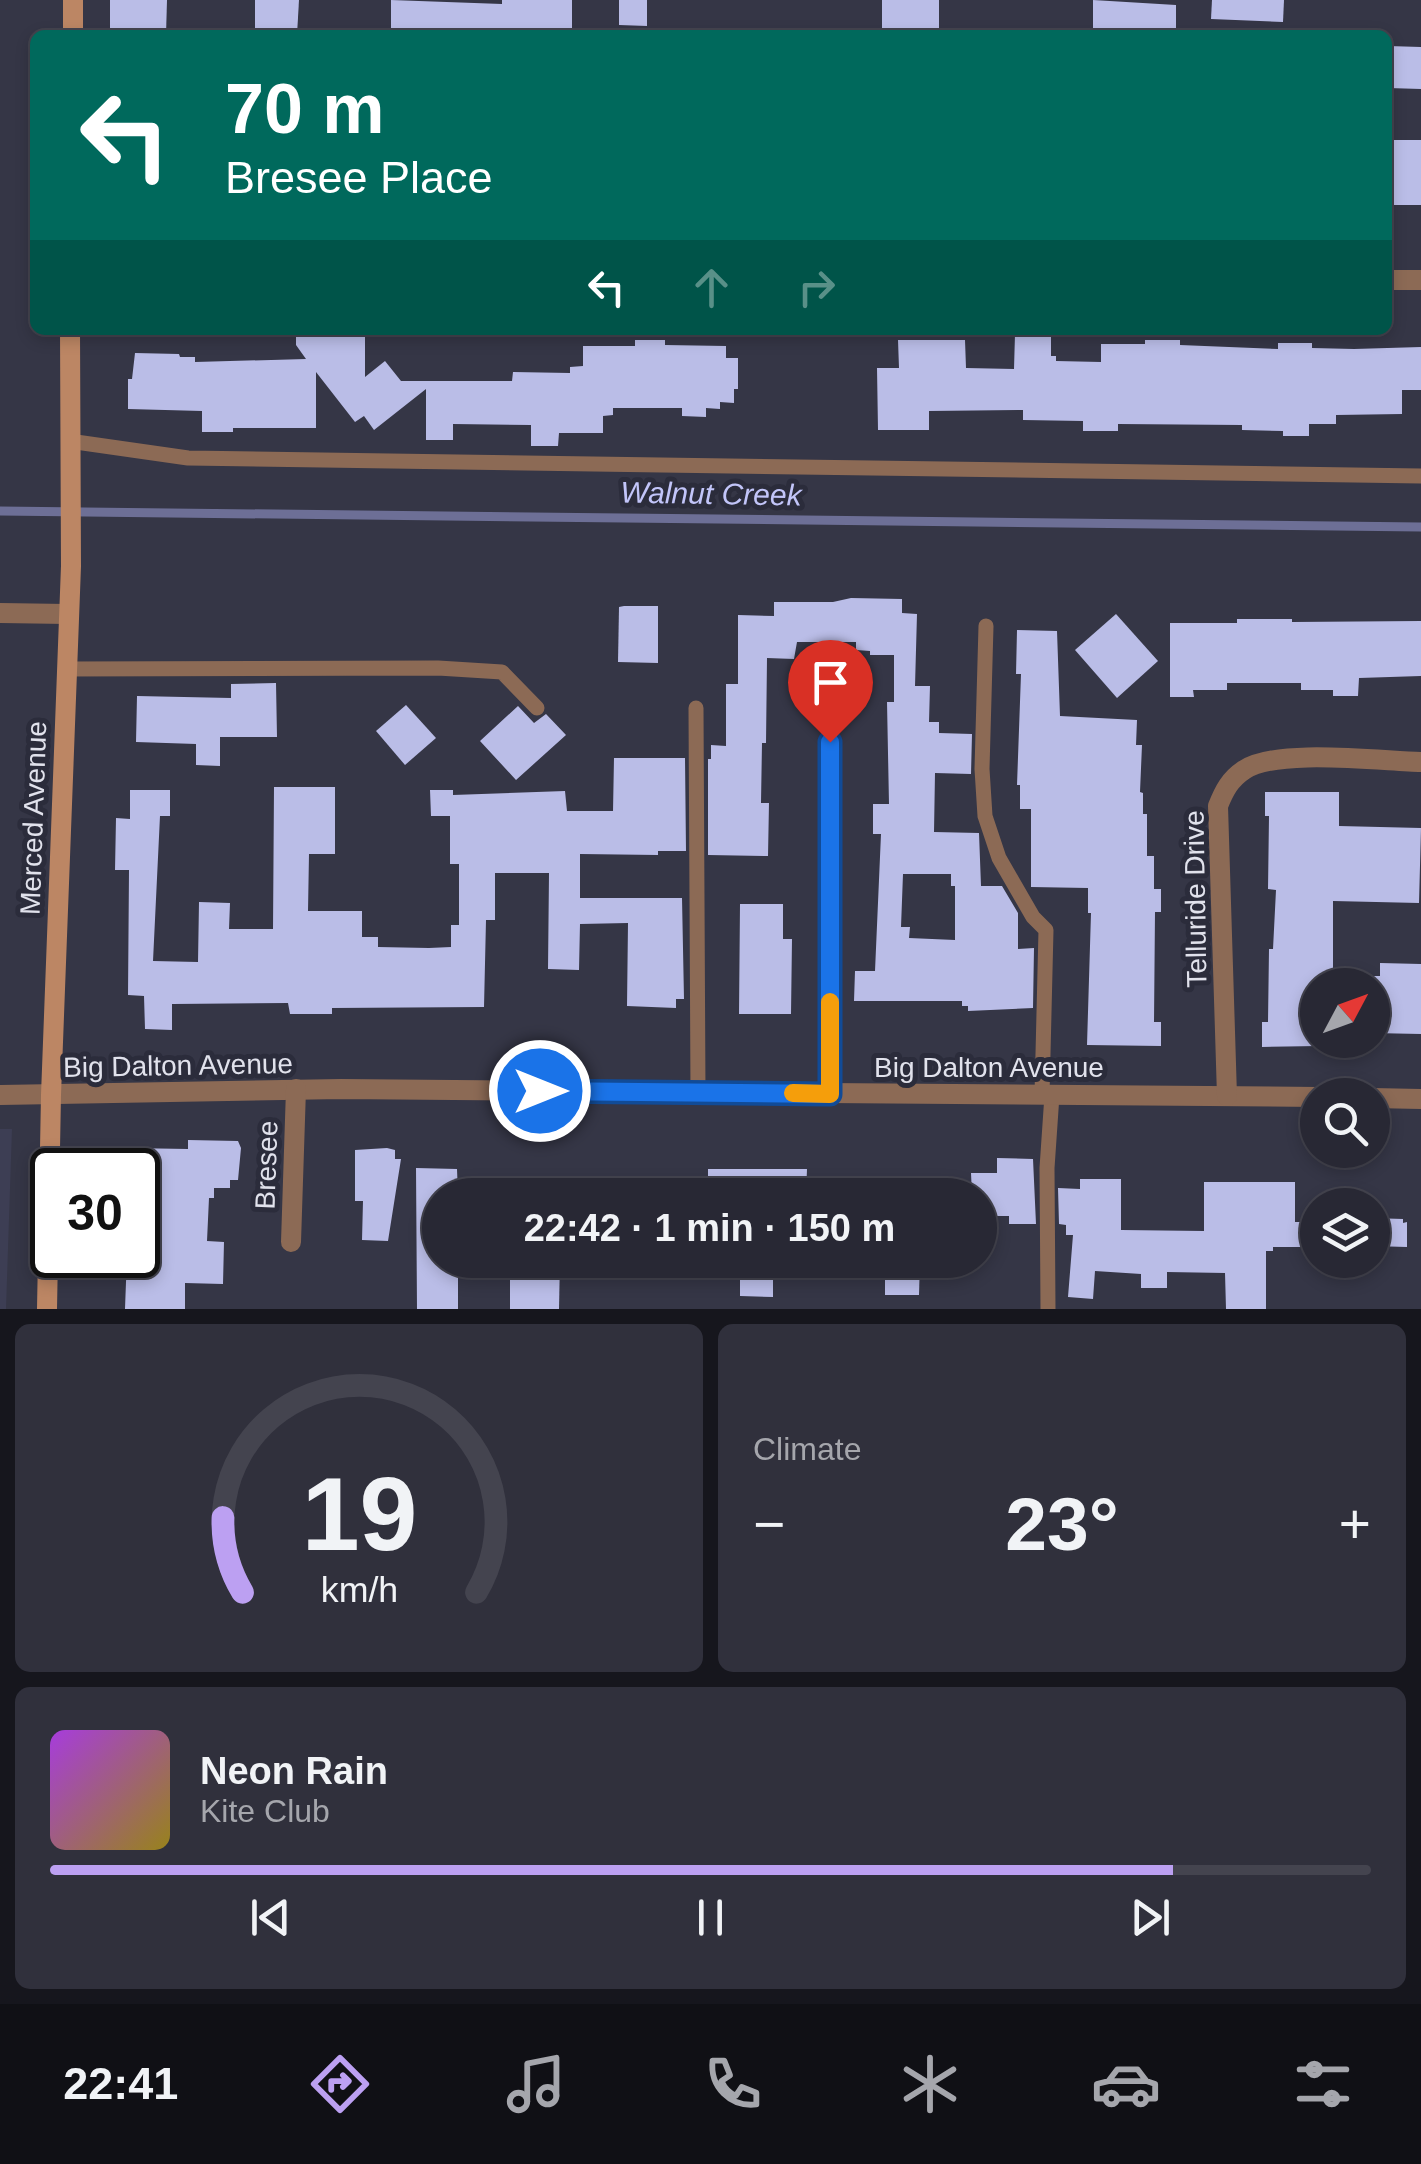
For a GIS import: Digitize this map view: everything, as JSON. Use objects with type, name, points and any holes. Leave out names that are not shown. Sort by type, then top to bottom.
[{"type":"main road","points":[[73,0],[73,30]]},
{"type":"main road","name":"Merced Avenue","points":[[47,1309],[50,1095],[70,566],[70,335]]},
{"type":"street","points":[[1392,280],[1421,280]]},
{"type":"street","points":[[0,613],[67,614]]},
{"type":"street","points":[[830,742],[830,1094]]},
{"type":"street","name":"Telluride Drive","points":[[1227,1096],[1218,806],[1226,786],[1246,768],[1278,758],[1421,762]]},
{"type":"street","name":"Big Dalton Avenue","points":[[0,1095],[296,1089],[1300,1098]]},
{"type":"street","name":"Bresee","points":[[291,1242],[296,1089]]},
{"type":"street","points":[[1390,1099],[1421,1100]]},
{"type":"lane","points":[[69,441],[188,458],[1421,476]]},
{"type":"lane","points":[[986,626],[982,770],[985,816],[999,858],[1033,917],[1046,930],[1048,1309]]},
{"type":"lane","points":[[66,668],[438,668],[502,672],[537,708]]},
{"type":"lane","points":[[696,708],[698,1092]]},
{"type":"shaded area","points":[[0,1129],[12,1129],[6,1309],[0,1309]]},
{"type":"building","points":[[110,0],[167,0],[166,30],[110,30]]},
{"type":"building","points":[[255,0],[299,0],[297,30],[255,30]]},
{"type":"building","points":[[391,0],[502,4],[502,0],[572,0],[572,30],[391,30]]},
{"type":"building","points":[[619,0],[647,0],[647,26],[619,25]]},
{"type":"building","points":[[882,0],[939,0],[939,30],[882,30]]},
{"type":"building","points":[[1093,0],[1176,5],[1176,30],[1093,30]]},
{"type":"building","points":[[1212,0],[1284,0],[1283,22],[1211,19]]},
{"type":"building","points":[[1392,46],[1421,47],[1421,89],[1392,88]]},
{"type":"building","points":[[1392,140],[1421,140],[1421,205],[1392,205]]},
{"type":"building","points":[[296,335],[365,335],[365,377],[385,361],[401,381],[512,381],[513,372],[570,373],[570,367],[583,366],[583,346],[635,346],[635,340],[665,340],[665,345],[726,346],[726,358],[738,358],[738,389],[734,389],[734,403],[720,402],[720,409],[706,408],[706,417],[682,416],[682,408],[613,408],[613,415],[603,416],[603,433],[559,433],[558,446],[531,446],[531,425],[453,424],[453,440],[426,440],[426,389],[374,430],[364,416],[355,422],[316,372],[316,428],[202,432],[202,411],[128,409],[128,379],[132,379],[135,353],[179,354],[195,357],[195,362],[306,359],[296,345]]},
{"type":"building","points":[[1015,335],[1051,335],[1051,356],[1056,356],[1056,361],[1101,362],[1101,344],[1145,344],[1145,340],[1278,349],[1278,343],[1312,343],[1312,348],[1421,347],[1421,390],[1402,390],[1402,414],[1336,415],[1336,424],[1309,424],[1309,436],[1242,430],[1242,425],[1118,424],[1118,431],[1083,431],[1083,421],[1023,420],[1023,410],[929,411],[929,430],[878,430],[877,368],[899,368],[898,340],[965,340],[966,368],[1014,369]]},
{"type":"building","points":[[851,598],[902,599],[902,613],[917,614],[915,686],[930,686],[929,722],[939,722],[939,733],[972,734],[971,774],[935,773],[934,832],[979,833],[981,886],[1002,886],[1018,913],[1018,949],[1034,948],[1033,1008],[968,1011],[962,1001],[854,1001],[855,971],[875,971],[881,834],[873,834],[873,804],[889,804],[887,702],[894,702],[894,655],[870,655],[870,651],[856,650],[856,642],[797,642],[794,659],[767,658],[761,803],[769,803],[768,856],[708,855],[708,759],[711,745],[726,746],[726,684],[738,684],[738,615],[774,616],[774,602],[833,602]],"holes":[[[903,874],[951,874],[951,886],[955,886],[955,940],[909,938],[910,927],[901,927]]]},
{"type":"building","points":[[658,606],[658,663],[618,662],[619,607]]},
{"type":"building","points":[[1116,614],[1158,661],[1117,698],[1075,650]]},
{"type":"building","points":[[1237,619],[1421,621],[1421,676],[1359,678],[1358,696],[1333,696],[1333,690],[1301,690],[1301,683],[1227,683],[1227,690],[1193,690],[1194,697],[1170,697],[1170,623],[1237,623]]},
{"type":"building","points":[[1017,630],[1057,631],[1060,716],[1137,720],[1136,745],[1142,745],[1140,792],[1143,814],[1147,814],[1147,856],[1154,856],[1154,889],[1161,889],[1161,912],[1155,912],[1154,1022],[1161,1022],[1161,1046],[1087,1045],[1091,913],[1088,888],[1031,887],[1031,809],[1020,809],[1017,785],[1021,674],[1016,674]]},
{"type":"building","points":[[276,683],[277,737],[220,737],[220,766],[196,765],[196,744],[136,742],[137,696],[231,698],[231,684]]},
{"type":"building","points":[[406,705],[436,738],[405,765],[376,731]]},
{"type":"building","points":[[518,706],[534,723],[546,714],[566,735],[516,780],[480,741]]},
{"type":"building","points":[[614,758],[685,758],[686,851],[658,851],[658,855],[580,854],[580,898],[682,898],[684,999],[676,999],[676,1008],[627,1006],[628,923],[580,924],[579,970],[548,969],[549,873],[495,873],[495,920],[486,920],[484,1007],[332,1008],[332,1014],[290,1014],[288,1003],[172,1004],[172,1030],[145,1029],[144,996],[128,995],[129,870],[115,870],[116,818],[130,819],[130,790],[170,790],[170,816],[160,816],[153,961],[198,962],[199,902],[230,903],[229,929],[273,929],[274,787],[335,787],[335,854],[309,854],[308,911],[362,911],[362,937],[378,937],[378,947],[451,947],[451,925],[459,925],[459,864],[450,864],[450,816],[431,816],[430,790],[453,790],[453,795],[565,791],[567,811],[613,811]]},
{"type":"building","points":[[1265,792],[1339,792],[1339,826],[1421,828],[1419,903],[1333,901],[1333,968],[1300,968],[1300,1046],[1262,1047],[1262,1022],[1268,1022],[1269,949],[1273,949],[1276,890],[1268,889],[1269,816],[1265,816]]},
{"type":"building","points":[[740,904],[783,904],[783,939],[792,939],[791,1014],[739,1014]]},
{"type":"building","points":[[1380,963],[1421,964],[1421,1034],[1390,1033],[1390,968],[1380,968]]},
{"type":"building","points":[[188,1140],[238,1141],[241,1148],[238,1180],[230,1180],[230,1188],[214,1188],[214,1198],[209,1198],[207,1241],[224,1242],[223,1284],[185,1283],[185,1309],[125,1309],[126,1278],[160,1278],[160,1149],[188,1149]]},
{"type":"building","points":[[355,1150],[395,1150],[395,1159],[401,1159],[388,1241],[362,1240],[363,1201],[355,1201]]},
{"type":"building","points":[[997,1158],[1033,1159],[1036,1224],[1009,1224],[1009,1216],[997,1216],[997,1178],[971,1178],[971,1173],[997,1173]]},
{"type":"building","points":[[416,1168],[457,1169],[457,1178],[422,1178],[422,1278],[458,1278],[458,1309],[417,1309]]},
{"type":"building","points":[[708,1169],[807,1169],[807,1178],[708,1178]]},
{"type":"building","points":[[1080,1179],[1121,1179],[1121,1230],[1204,1231],[1204,1182],[1295,1182],[1295,1222],[1300,1222],[1300,1247],[1273,1247],[1273,1251],[1266,1251],[1266,1309],[1226,1309],[1225,1273],[1167,1272],[1167,1288],[1141,1288],[1141,1274],[1095,1271],[1093,1299],[1068,1297],[1073,1235],[1066,1235],[1066,1225],[1059,1224],[1058,1188],[1080,1189]]},
{"type":"building","points":[[1390,1219],[1407,1222],[1407,1247],[1390,1247]]},
{"type":"building","points":[[510,1278],[560,1278],[559,1309],[510,1309]]},
{"type":"building","points":[[740,1278],[773,1278],[773,1297],[740,1296]]},
{"type":"building","points":[[885,1278],[919,1278],[919,1295],[885,1295]]},
{"type":"waterway","name":"Walnut Creek","points":[[0,511],[1421,527]]},
{"type":"slow traffic","points":[[793,1093],[830,1094],[830,1002]]},
{"type":"route","points":[[540,1091],[830,1094],[830,742]]}]
